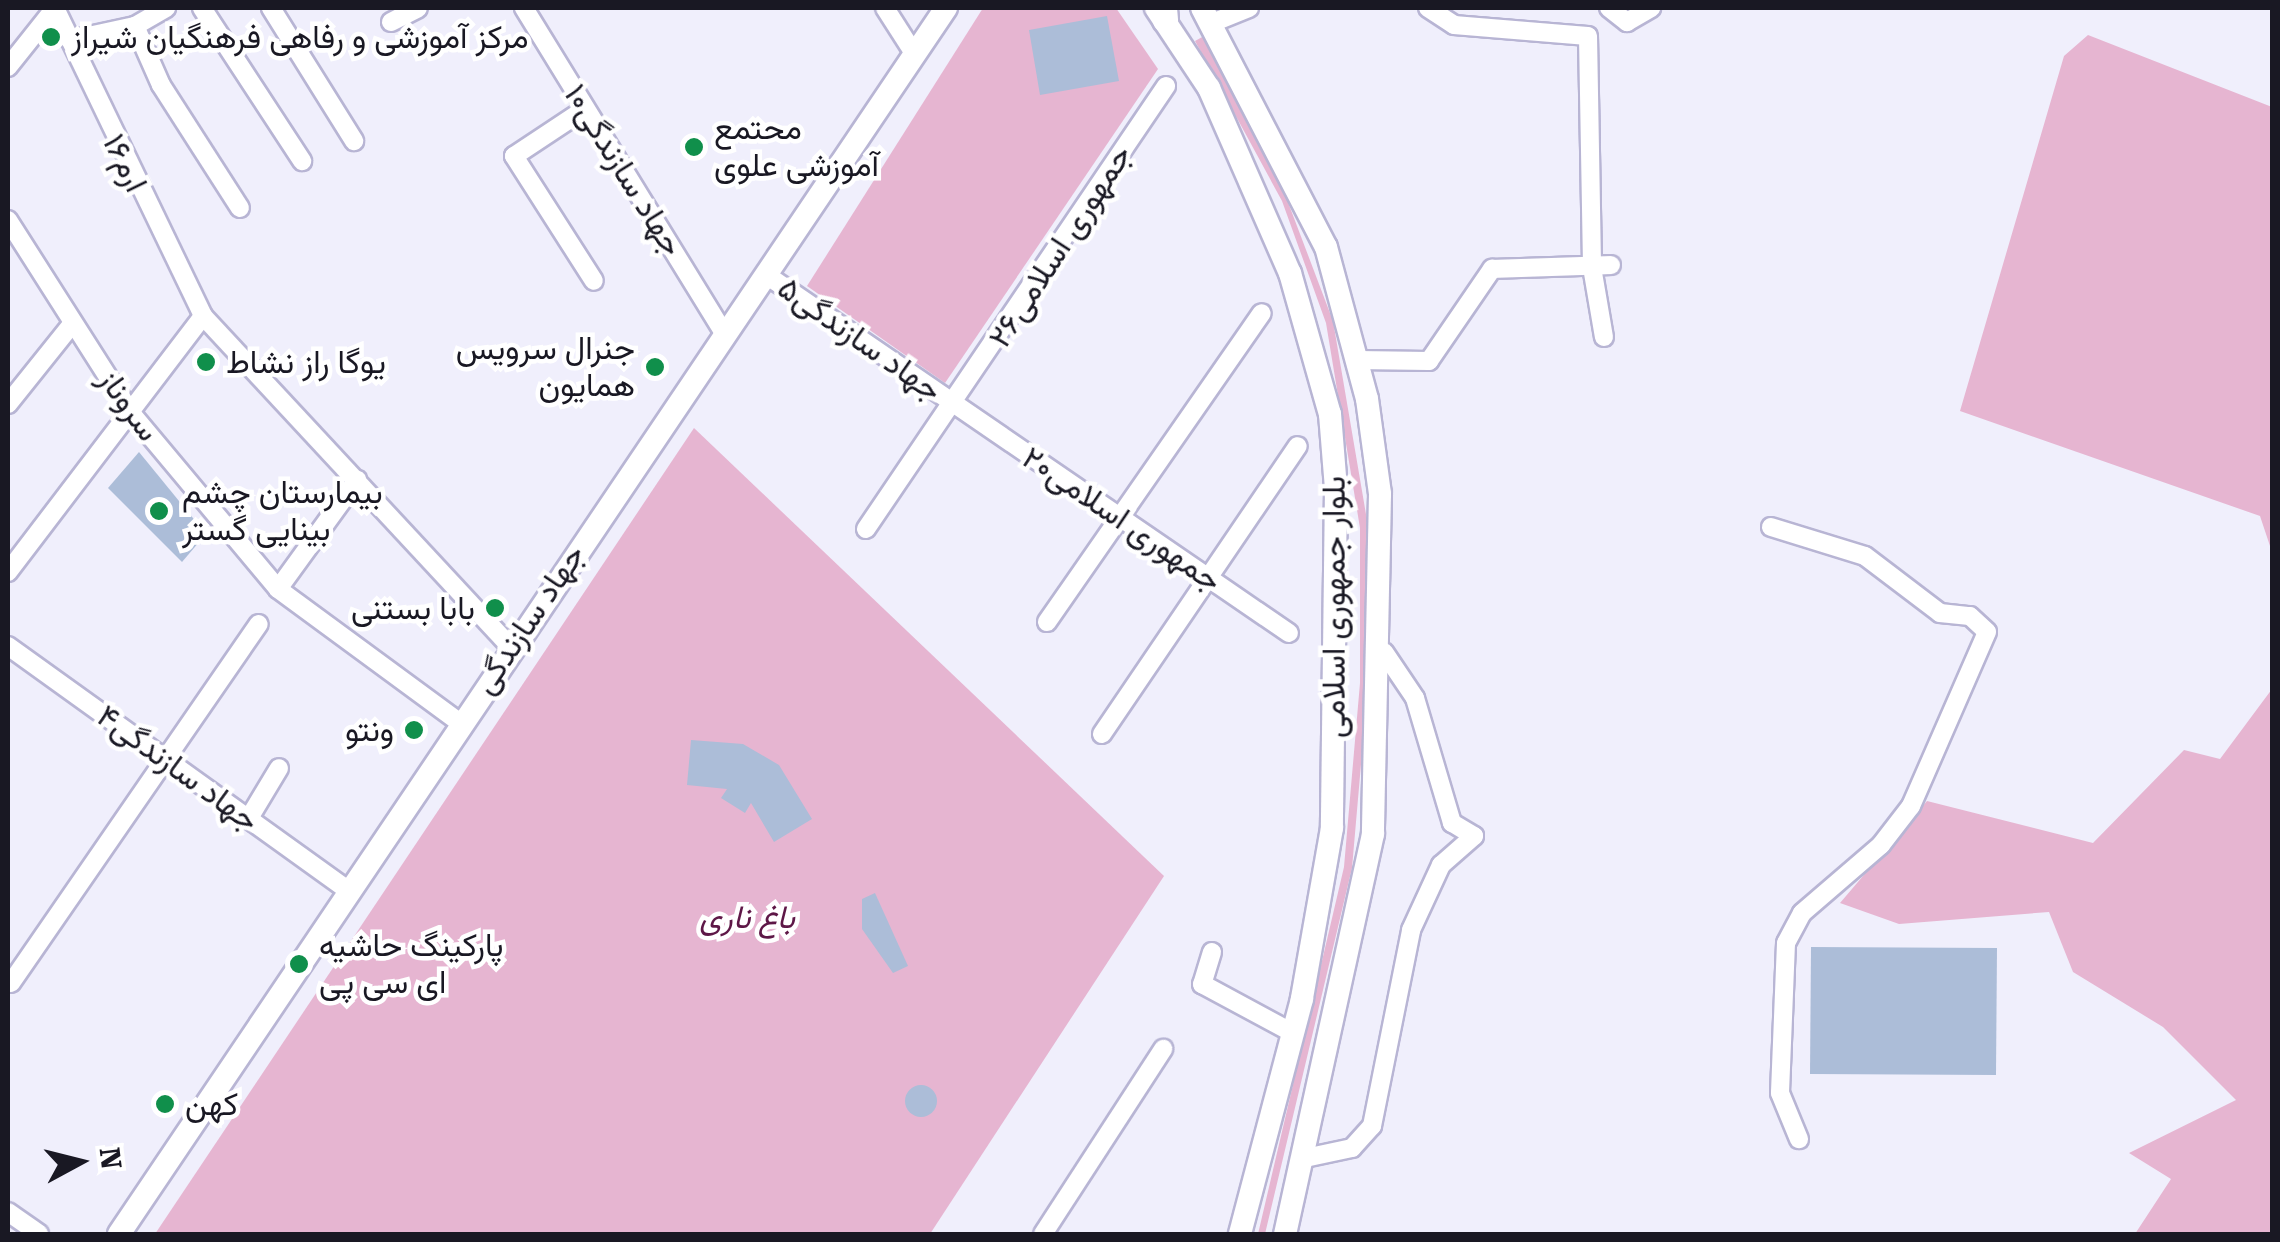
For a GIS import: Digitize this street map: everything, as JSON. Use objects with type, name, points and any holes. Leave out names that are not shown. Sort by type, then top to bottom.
[{"type":"main road","name":"جهاد سازندگی","points":[[119,1234],[510,646],[946,8]]},
{"type":"main road","name":"بلوار جمهوری اسلامی","points":[[1162,12],[1258,188],[1330,414],[1332,828],[1293,1033],[1240,1234]]},
{"type":"main road","name":"بلوار جمهوری اسلامی","points":[[1213,13],[1298,181],[1357,360],[1380,494],[1384,652],[1373,834],[1305,1158],[1285,1234]]},
{"type":"street","name":"ارم۱۶","points":[[55,8],[203,316],[510,646]]},
{"type":"street","points":[[8,67],[55,8]]},
{"type":"street","points":[[70,40],[135,26],[166,8]]},
{"type":"street","points":[[202,8],[302,161]]},
{"type":"street","points":[[270,8],[354,141]]},
{"type":"street","points":[[392,22],[418,8]]},
{"type":"street","name":"جهاد سازندگی۱۰","points":[[524,8],[724,333]]},
{"type":"street","points":[[884,8],[915,55]]},
{"type":"street","points":[[1213,13],[1248,8]]},
{"type":"street","points":[[1428,8],[1454,25],[1588,36],[1592,267],[1604,338]]},
{"type":"street","points":[[1609,8],[1627,22],[1651,8]]},
{"type":"street","points":[[135,26],[161,85],[240,208]]},
{"type":"street","name":"جمهوری اسلامی۲۶","points":[[866,529],[955,405],[1166,86]]},
{"type":"street","points":[[585,108],[514,156],[594,280]]},
{"type":"street","name":"سروناز","points":[[8,220],[131,413],[278,589],[459,722]]},
{"type":"street","points":[[1357,360],[1429,361],[1492,270],[1612,265]]},
{"type":"street","name":"جهاد سازندگی۵","points":[[765,274],[955,405]]},
{"type":"street","points":[[1047,622],[1262,313]]},
{"type":"street","points":[[8,572],[203,316]]},
{"type":"street","points":[[8,404],[72,324]]},
{"type":"street","name":"جمهوری اسلامی۲۰","points":[[955,405],[1289,633]]},
{"type":"street","points":[[1102,734],[1211,580],[1298,446]]},
{"type":"street","points":[[278,589],[357,480]]},
{"type":"street","points":[[1771,527],[1865,556],[1940,613],[1970,616],[1986,632],[1911,806],[1882,845],[1802,913],[1786,943],[1780,1093],[1799,1139]]},
{"type":"street","points":[[12,983],[170,762],[259,624]]},
{"type":"street","name":"جهاد سازندگی۴","points":[[8,646],[348,890]]},
{"type":"street","points":[[1305,1158],[1352,1148],[1372,1126],[1421,904],[1441,865],[1474,836],[1452,823],[1415,698],[1384,652]]},
{"type":"street","points":[[248,818],[279,768]]},
{"type":"street","points":[[1212,952],[1202,984],[1293,1033]]},
{"type":"street","points":[[1043,1234],[1163,1049]]},
{"type":"street","points":[[8,1212],[40,1234]]},
{"type":"green space","points":[[983,8],[1116,8],[1158,69],[945,383],[807,286]]},
{"type":"green space","points":[[2088,35],[2272,107],[2272,552],[2260,516],[1960,411],[2064,56]]},
{"type":"green space","points":[[1204,36],[1272,160],[1333,321],[1368,526],[1368,684],[1352,868],[1265,1234],[1258,1234],[1344,867],[1360,683],[1360,528],[1326,323],[1282,201],[1195,41]]},
{"type":"green space","name":"باغ ناری","points":[[694,428],[1164,876],[930,1234],[155,1234]]},
{"type":"green space","points":[[2272,689],[2272,1234],[2135,1234],[2171,1179],[2129,1153],[2236,1100],[2163,1027],[2073,972],[2049,912],[1899,924],[1840,903],[1927,801],[2093,843],[2184,750],[2220,759]]},
{"type":"building","points":[[1107,16],[1119,81],[1040,95],[1029,30]]},
{"type":"building","name":"بیمارستان چشم بینایی گستر","points":[[139,452],[206,534],[182,562],[108,488]]},
{"type":"building","points":[[691,740],[743,744],[779,765],[812,819],[774,842],[751,803],[745,813],[721,798],[727,789],[687,785]]},
{"type":"building","points":[[875,893],[908,966],[893,973],[862,929],[862,899]]},
{"type":"building","points":[[1811,947],[1997,948],[1996,1075],[1810,1074]]},
{"type":"building","points":[[921,1085],[933,1089],[937,1101],[933,1113],[921,1117],[909,1113],[905,1101],[909,1089]]},
{"type":"place","name":"مرکز آموزشی و رفاهی فرهنگیان شیراز","points":[[51,37]]},
{"type":"place","name":"محتمع آموزشی علوی","points":[[694,147]]},
{"type":"place","name":"یوگا راز نشاط","points":[[206,362]]},
{"type":"place","name":"جنرال سرویس همایون","points":[[655,367]]},
{"type":"place","name":"بیمارستان چشم بینایی گستر","points":[[159,511]]},
{"type":"place","name":"بابا بستنی","points":[[495,608]]},
{"type":"place","name":"ونتو","points":[[414,730]]},
{"type":"place","name":"پارکینگ حاشیه ای سی پی","points":[[299,964]]},
{"type":"place","name":"کهن","points":[[165,1104]]}]
